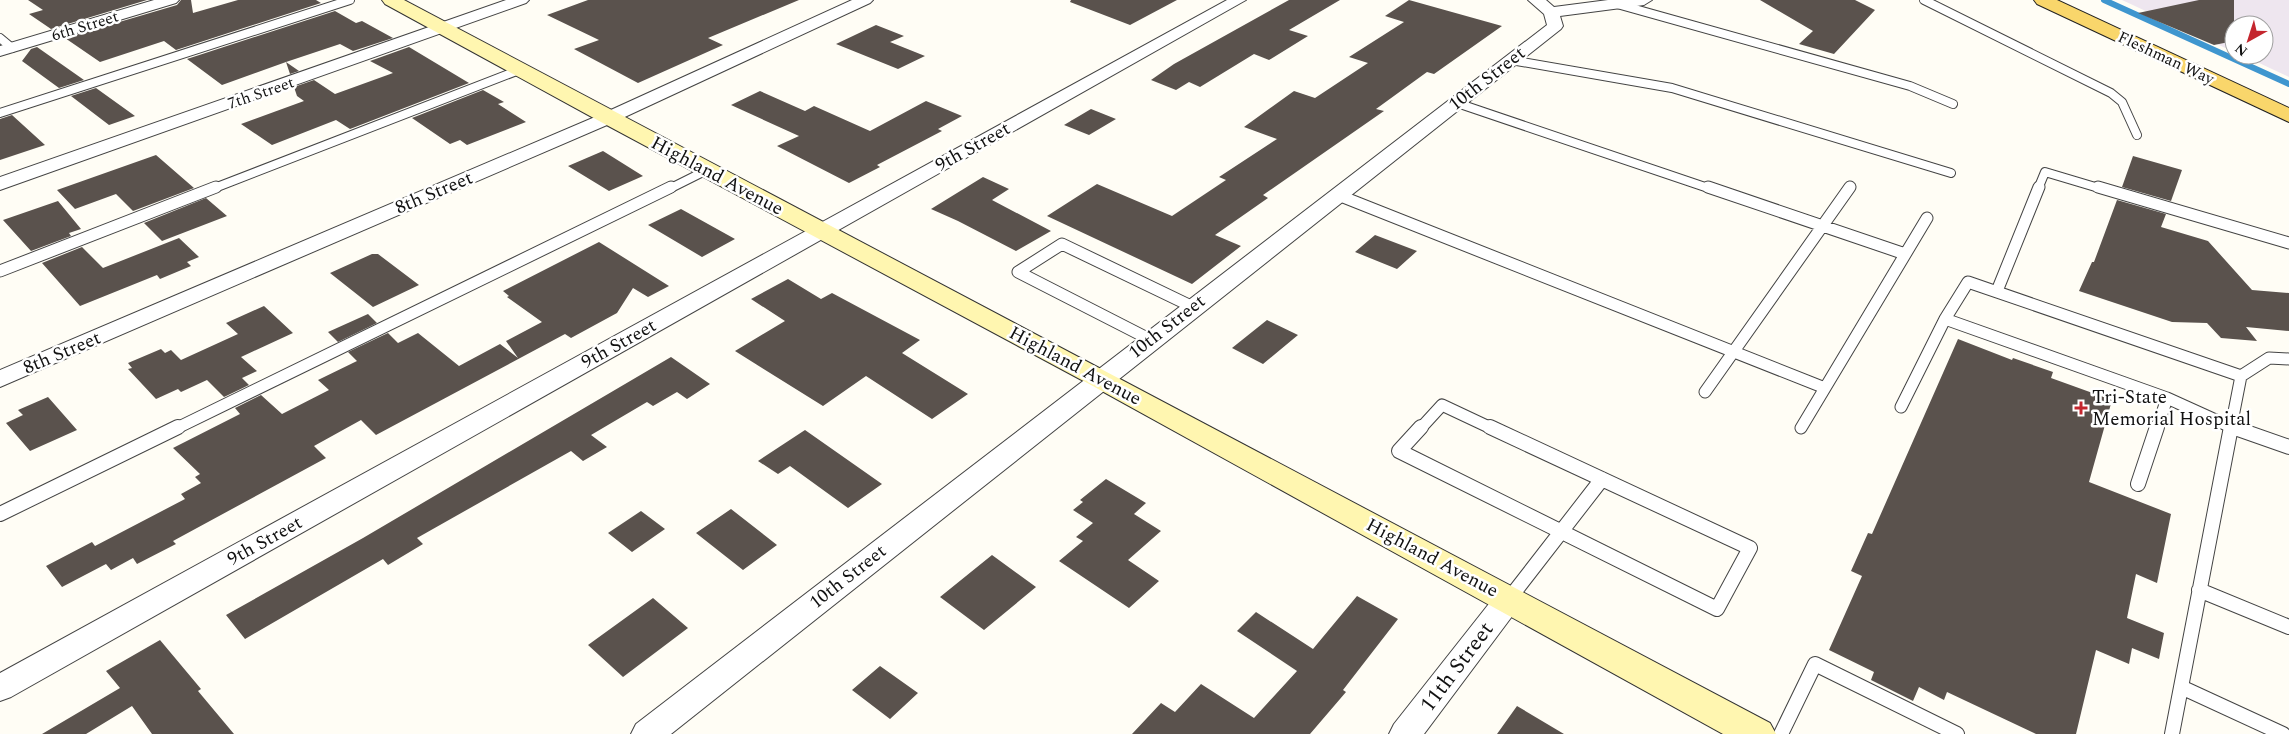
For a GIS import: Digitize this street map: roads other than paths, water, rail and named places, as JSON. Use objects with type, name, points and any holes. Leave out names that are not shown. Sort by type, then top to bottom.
[{"type":"main road","name":"Highland Avenue","points":[[391,0],[608,118],[1101,379],[1758,734]]},
{"type":"main road","name":"Fleshman Way","points":[[2043,0],[2289,116]]},
{"type":"main road","name":"Fleshman Way","points":[[2068,0],[2289,102]]},
{"type":"street","name":"6th Street","points":[[4,46],[171,0]]},
{"type":"street","name":"7th Street","points":[[0,184],[521,0]]},
{"type":"street","name":"8th Street","points":[[0,379],[608,118],[865,0]]},
{"type":"street","name":"9th Street","points":[[0,688],[1238,0]]},
{"type":"street","name":"10th Street","points":[[647,734],[1555,26],[1544,6],[1617,4],[1644,0]]},
{"type":"street","name":"11th Street","points":[[1406,734],[1508,599]]},
{"type":"lane","points":[[0,113],[350,0]]},
{"type":"lane","points":[[1924,0],[2111,93],[2122,102],[2137,135]]},
{"type":"lane","points":[[1617,4],[1910,86],[1953,104]]},
{"type":"lane","points":[[1510,60],[1672,88],[1950,173]]},
{"type":"lane","points":[[0,271],[519,70]]},
{"type":"lane","points":[[1457,103],[1905,254]]},
{"type":"lane","points":[[0,514],[707,170]]},
{"type":"lane","points":[[1997,291],[2045,172],[2289,243]]},
{"type":"lane","points":[[1705,392],[1850,187]]},
{"type":"lane","points":[[1338,195],[1825,388]]},
{"type":"lane","points":[[1801,428],[1927,218]]},
{"type":"lane","points":[[1151,340],[1018,272],[1062,244],[1193,307]]},
{"type":"lane","points":[[1901,407],[1945,319],[1968,282],[2241,376]]},
{"type":"lane","points":[[1945,319],[2166,398],[2231,427],[2289,447]]},
{"type":"lane","points":[[2172,734],[2241,376],[2269,358],[2289,359]]},
{"type":"lane","points":[[2138,484],[2166,398]]},
{"type":"lane","points":[[1442,405],[1750,548],[1717,609],[1560,532],[1400,451],[1442,405]]},
{"type":"lane","points":[[1508,599],[1602,479]]},
{"type":"lane","points":[[2199,590],[2289,627]]},
{"type":"lane","points":[[1781,734],[1815,664],[1957,734]]},
{"type":"lane","points":[[2180,687],[2283,734]]},
{"type":"waterway","points":[[2104,0],[2289,84]]},
{"type":"place","name":"Tri-State Memorial Hospital","points":[[2081,408]]}]
